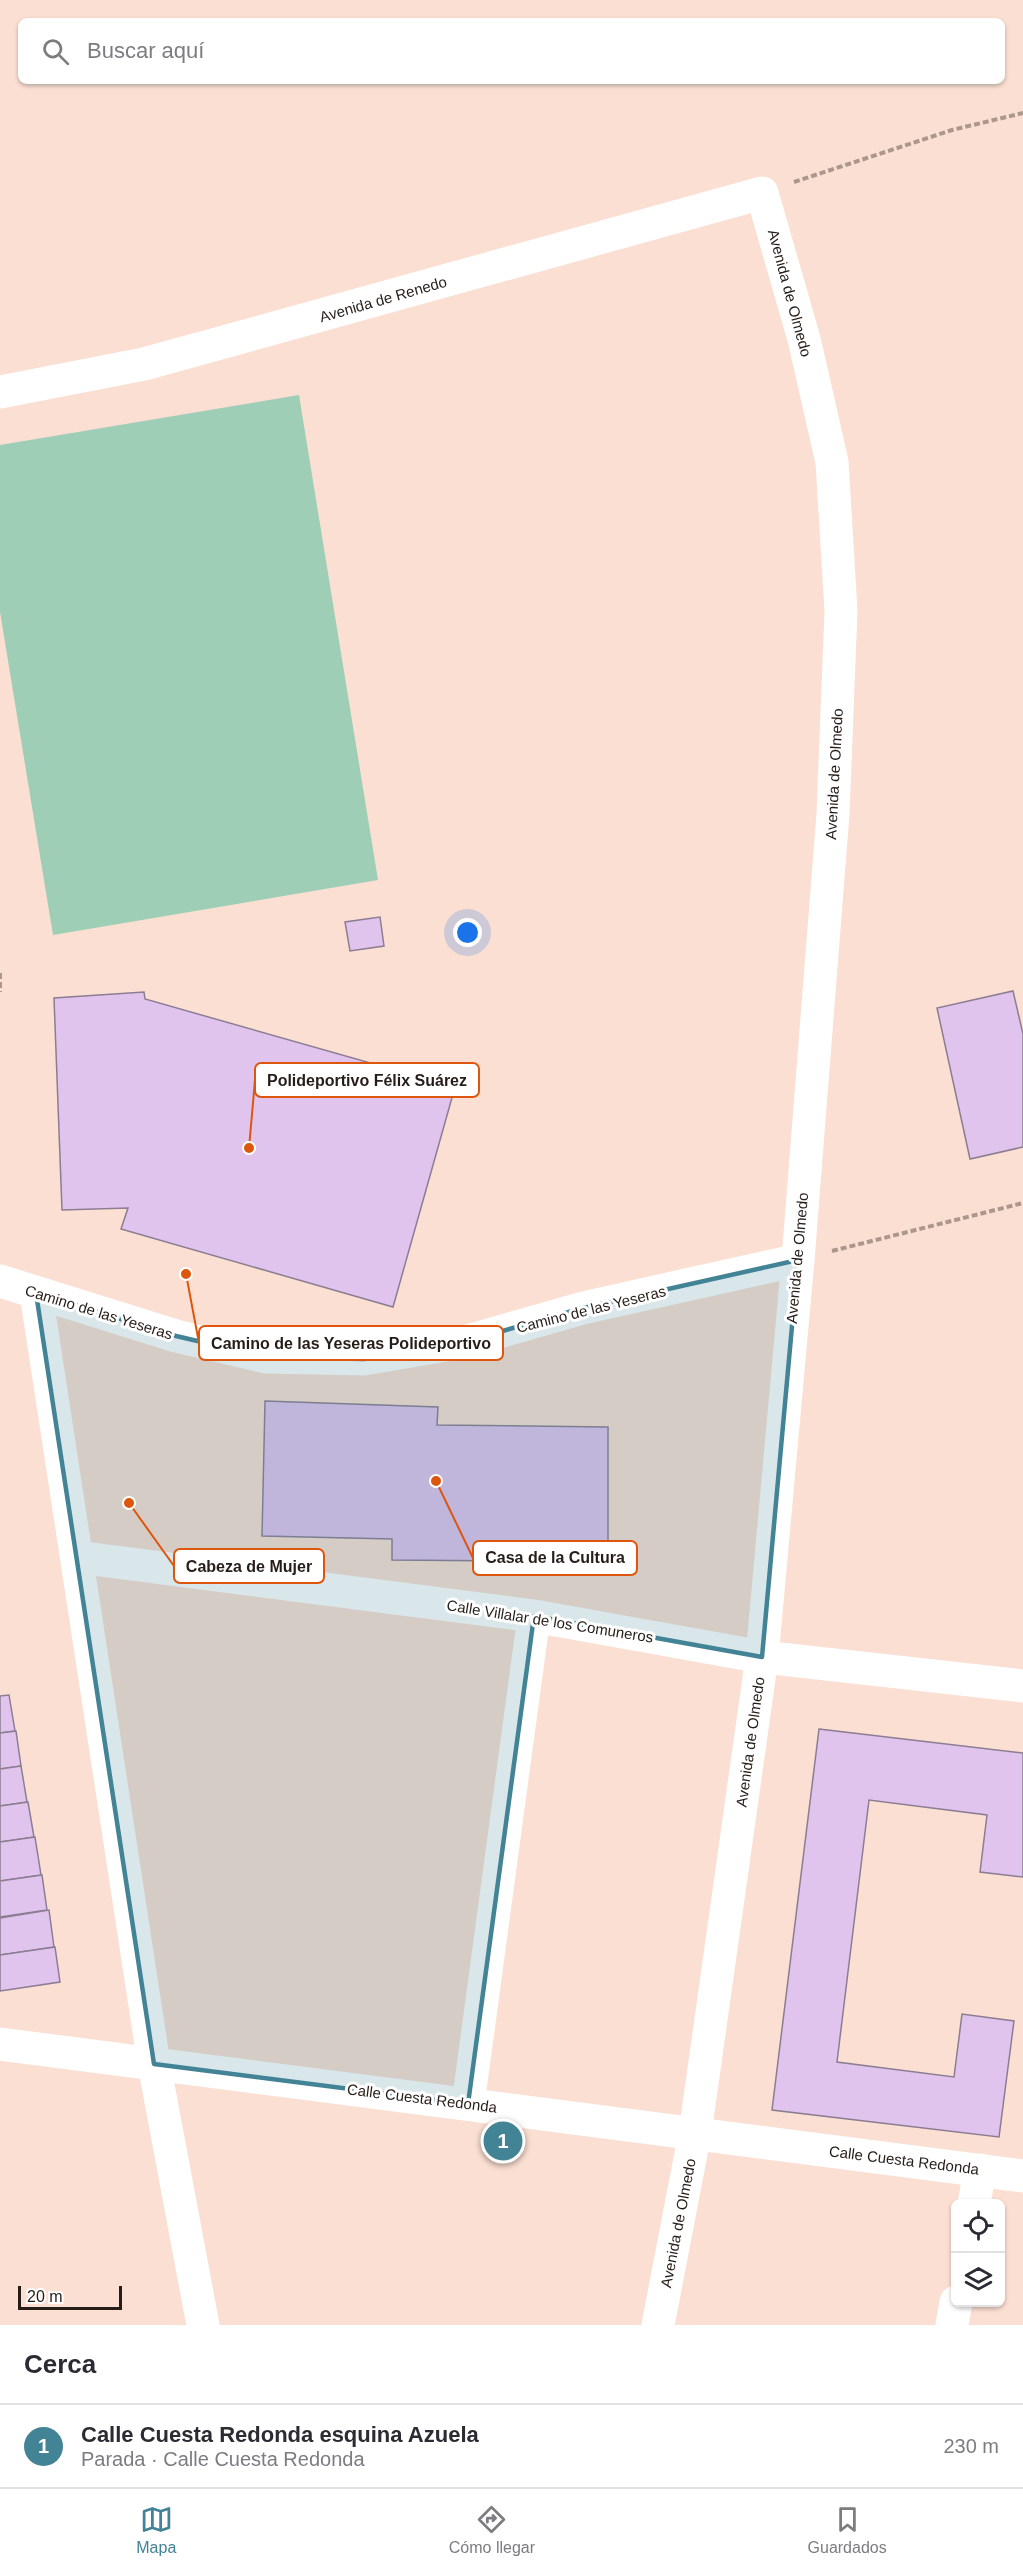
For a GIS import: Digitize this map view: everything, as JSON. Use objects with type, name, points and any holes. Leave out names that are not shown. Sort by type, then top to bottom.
[{"type":"street","name":"Avenida de Renedo","points":[[0,392],[144,364],[762,193]]},
{"type":"street","name":"Avenida de Olmedo","points":[[658,2325],[695,2133],[762,1657],[798,1260],[833,814],[841,611],[831,462],[804,339],[762,193]]},
{"type":"street","name":"Camino de las Yeseras","points":[[0,1281],[176,1336],[266,1357],[364,1359],[465,1342],[583,1308],[798,1260]]},
{"type":"street","points":[[36,1293],[154,2064],[203,2325]]},
{"type":"street","name":"Calle Villalar de los Comuneros","points":[[77,1557],[534,1616],[762,1657],[1023,1686]]},
{"type":"street","points":[[468,2104],[534,1616]]},
{"type":"street","name":"Calle Cuesta Redonda","points":[[0,2044],[1023,2176]]},
{"type":"street","points":[[975,2199],[980,2170]]},
{"type":"street","points":[[952,2325],[955,2307]]},
{"type":"path","points":[[762,193],[952,130],[1023,112]]},
{"type":"path","points":[[0,974],[0,992]]},
{"type":"path","points":[[798,1260],[1023,1203]]},
{"type":"highlighted area","points":[[798,1260],[762,1657],[534,1616],[468,2104],[154,2064],[36,1293],[176,1336],[266,1357],[364,1359],[464,1342],[583,1308]]},
{"type":"green space","points":[[299,395],[378,880],[53,935],[0,612],[0,445]]},
{"type":"building","points":[[380,917],[384,946],[350,951],[345,922]]},
{"type":"building","points":[[1013,991],[1023,1034],[1023,1147],[970,1159],[937,1008]]},
{"type":"building","points":[[144,992],[145,999],[455,1087],[393,1307],[121,1229],[128,1208],[62,1210],[54,998]]},
{"type":"building","points":[[265,1401],[438,1407],[437,1425],[608,1427],[608,1562],[392,1560],[392,1539],[262,1536]]},
{"type":"building","points":[[9,1695],[15,1731],[0,1733],[0,1696]]},
{"type":"building","points":[[819,1729],[1023,1753],[1023,1877],[980,1872],[987,1815],[869,1800],[837,2062],[954,2077],[962,2014],[1014,2021],[999,2137],[772,2110]]},
{"type":"building","points":[[16,1731],[21,1766],[0,1769],[0,1733]]},
{"type":"building","points":[[21,1766],[27,1802],[0,1806],[0,1769]]},
{"type":"building","points":[[28,1802],[34,1837],[0,1842],[0,1806]]},
{"type":"building","points":[[35,1837],[41,1875],[0,1881],[0,1842]]},
{"type":"building","points":[[42,1875],[47,1910],[0,1917],[0,1881]]},
{"type":"building","points":[[49,1910],[54,1947],[0,1955],[0,1918]]},
{"type":"building","points":[[55,1947],[60,1982],[0,1991],[0,1955]]},
{"type":"place","name":"Polideportivo Félix Suárez","points":[[249,1148]]},
{"type":"place","name":"Camino de las Yeseras Polideportivo","points":[[186,1274]]},
{"type":"place","name":"Casa de la Cultura","points":[[436,1481]]},
{"type":"place","name":"Cabeza de Mujer","points":[[129,1503]]},
{"type":"place","name":"Calle Cuesta Redonda esquina Azuela","points":[[503,2141]]}]
